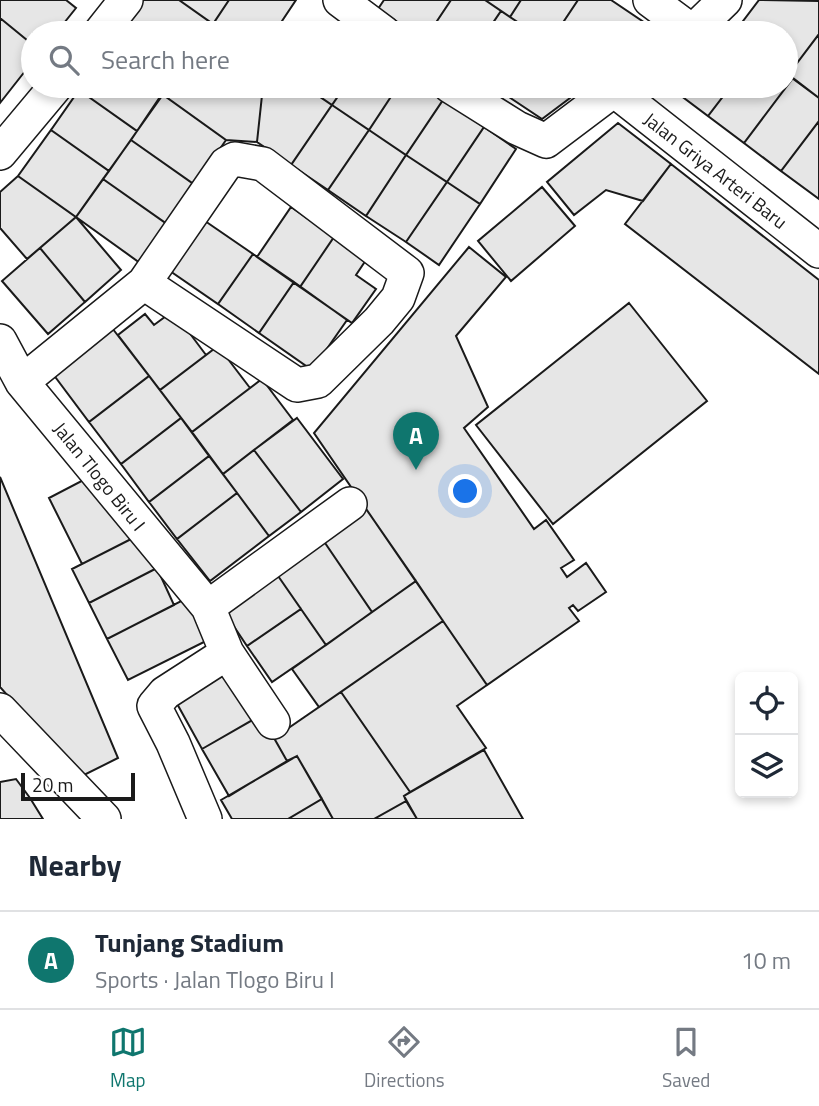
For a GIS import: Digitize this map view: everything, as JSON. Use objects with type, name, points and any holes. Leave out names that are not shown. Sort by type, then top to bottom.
[{"type":"street","points":[[109,21],[126,0]]},
{"type":"street","points":[[650,0],[678,21]]},
{"type":"street","points":[[703,21],[725,0]]},
{"type":"street","points":[[354,4],[372,21]]},
{"type":"street","points":[[0,153],[46,98]]},
{"type":"street","name":"Jalan Griya Arteri Baru","points":[[469,98],[517,128],[546,141],[603,98]]},
{"type":"street","name":"Jalan Griya Arteri Baru","points":[[628,98],[819,251]]},
{"type":"street","points":[[22,382],[144,283],[226,164],[235,159],[263,164],[407,273],[398,298],[379,321],[318,381],[297,385],[144,283]]},
{"type":"street","name":"Jalan Tlogo Biru I","points":[[0,341],[22,382],[208,607],[227,653],[273,722]]},
{"type":"street","points":[[208,607],[350,504]]},
{"type":"street","points":[[205,819],[154,706],[165,694],[227,653]]},
{"type":"street","points":[[0,710],[104,819]]},
{"type":"building","points":[[0,0],[66,0],[76,8],[66,21],[21,21],[21,35],[0,18]]},
{"type":"building","points":[[143,0],[179,0],[209,21],[128,21]]},
{"type":"building","points":[[179,0],[229,0],[215,21],[209,21]]},
{"type":"building","points":[[229,0],[296,0],[282,21],[215,21]]},
{"type":"building","points":[[384,0],[451,0],[437,21],[396,21],[378,9]]},
{"type":"building","points":[[451,0],[485,0],[501,11],[494,21],[437,21]]},
{"type":"building","points":[[485,0],[521,0],[510,17]]},
{"type":"building","points":[[521,0],[578,0],[564,21],[516,21],[510,17]]},
{"type":"building","points":[[578,0],[611,0],[642,21],[564,21]]},
{"type":"building","points":[[759,0],[819,1],[819,34],[798,62],[798,21],[743,21]]},
{"type":"building","points":[[501,11],[516,21],[494,21]]},
{"type":"building","points":[[0,18],[21,35],[21,76],[0,103]]},
{"type":"building","points":[[819,34],[819,98],[798,82],[798,62]]},
{"type":"building","points":[[798,82],[819,98],[819,121],[781,171],[744,143],[778,98],[798,98]]},
{"type":"building","points":[[73,98],[90,98],[137,131],[109,171],[51,130]]},
{"type":"building","points":[[90,98],[160,98],[137,131]]},
{"type":"building","points":[[159,98],[168,98],[226,140],[195,185],[131,140]]},
{"type":"building","points":[[168,98],[262,98],[257,142],[226,140]]},
{"type":"building","points":[[262,98],[322,98],[332,105],[291,165],[257,142]]},
{"type":"building","points":[[322,98],[337,98],[332,105]]},
{"type":"building","points":[[337,98],[390,98],[369,130],[332,105]]},
{"type":"building","points":[[390,98],[443,100],[406,155],[369,130]]},
{"type":"building","points":[[510,98],[570,98],[542,119]]},
{"type":"building","points":[[684,98],[722,98],[708,116]]},
{"type":"building","points":[[722,98],[778,98],[744,143],[708,116]]},
{"type":"building","points":[[443,100],[484,127],[447,182],[406,155]]},
{"type":"building","points":[[332,105],[369,130],[328,190],[291,165]]},
{"type":"building","points":[[819,121],[819,199],[781,171]]},
{"type":"building","points":[[618,123],[671,164],[643,201],[606,190],[574,215],[547,182]]},
{"type":"building","points":[[484,127],[516,149],[480,204],[447,182]]},
{"type":"building","points":[[51,130],[109,171],[76,217],[18,176]]},
{"type":"building","points":[[369,130],[406,155],[366,216],[328,190]]},
{"type":"building","points":[[131,140],[195,185],[167,224],[103,179]]},
{"type":"building","points":[[406,155],[447,182],[406,242],[366,216]]},
{"type":"building","points":[[671,164],[819,280],[819,374],[625,224]]},
{"type":"building","points":[[18,176],[76,217],[27,259],[0,228],[0,192]]},
{"type":"building","points":[[103,179],[167,224],[140,263],[76,217]]},
{"type":"building","points":[[447,182],[480,204],[439,265],[406,242]]},
{"type":"building","points":[[542,187],[575,226],[511,281],[478,241]]},
{"type":"building","points":[[291,207],[334,237],[300,287],[257,257]]},
{"type":"building","points":[[76,217],[121,270],[85,302],[40,248]]},
{"type":"building","points":[[205,221],[253,254],[218,304],[170,271]]},
{"type":"building","points":[[334,237],[366,260],[356,275],[376,289],[352,323],[300,287]]},
{"type":"building","points":[[469,247],[506,277],[456,336],[488,407],[464,428],[534,529],[546,520],[574,560],[561,568],[567,577],[586,563],[606,592],[578,611],[573,605],[569,608],[579,621],[487,685],[314,433]]},
{"type":"building","points":[[40,248],[85,302],[48,334],[2,281]]},
{"type":"building","points":[[253,254],[294,282],[259,333],[218,304]]},
{"type":"building","points":[[294,282],[347,320],[312,370],[259,333]]},
{"type":"building","points":[[629,303],[707,401],[553,524],[476,425]]},
{"type":"building","points":[[173,311],[206,355],[160,390],[118,335],[145,314],[154,325]]},
{"type":"building","points":[[109,324],[149,376],[89,422],[50,370]]},
{"type":"building","points":[[218,346],[250,388],[192,432],[160,390]]},
{"type":"building","points":[[149,376],[181,418],[121,464],[89,422]]},
{"type":"building","points":[[262,379],[293,420],[223,474],[192,432]]},
{"type":"building","points":[[181,418],[209,456],[149,502],[121,464]]},
{"type":"building","points":[[297,418],[343,479],[301,512],[254,450]]},
{"type":"building","points":[[254,450],[301,512],[269,536],[223,474]]},
{"type":"building","points":[[209,456],[237,493],[177,539],[149,502]]},
{"type":"building","points":[[93,475],[139,535],[82,564],[49,498]]},
{"type":"building","points":[[0,477],[118,758],[80,777],[0,687]]},
{"type":"building","points":[[237,493],[269,536],[210,581],[177,539]]},
{"type":"building","points":[[364,506],[416,581],[372,612],[321,537]]},
{"type":"building","points":[[139,535],[157,568],[89,603],[72,569]]},
{"type":"building","points":[[321,537],[372,612],[326,645],[276,573]]},
{"type":"building","points":[[157,568],[174,605],[107,639],[89,603]]},
{"type":"building","points":[[276,573],[301,609],[247,646],[223,610]]},
{"type":"building","points":[[416,581],[443,621],[319,707],[292,669]]},
{"type":"building","points":[[187,598],[208,640],[128,680],[107,639]]},
{"type":"building","points":[[301,609],[326,645],[272,682],[247,646]]},
{"type":"building","points":[[443,621],[487,685],[457,706],[486,748],[410,792],[341,692]]},
{"type":"building","points":[[230,668],[258,717],[202,749],[175,700]]},
{"type":"building","points":[[341,692],[410,792],[404,796],[406,801],[374,819],[333,819],[297,756],[287,761],[274,738]]},
{"type":"building","points":[[261,715],[287,761],[229,796],[202,749]]},
{"type":"building","points":[[484,750],[523,819],[417,819],[404,796]]},
{"type":"building","points":[[297,756],[322,799],[288,819],[232,819],[221,800]]},
{"type":"building","points":[[16,779],[43,819],[0,819],[0,782]]},
{"type":"building","points":[[322,799],[333,819],[288,819]]},
{"type":"building","points":[[406,801],[417,819],[374,819]]},
{"type":"place","name":"Tunjang Stadium","points":[[416,470]]}]
